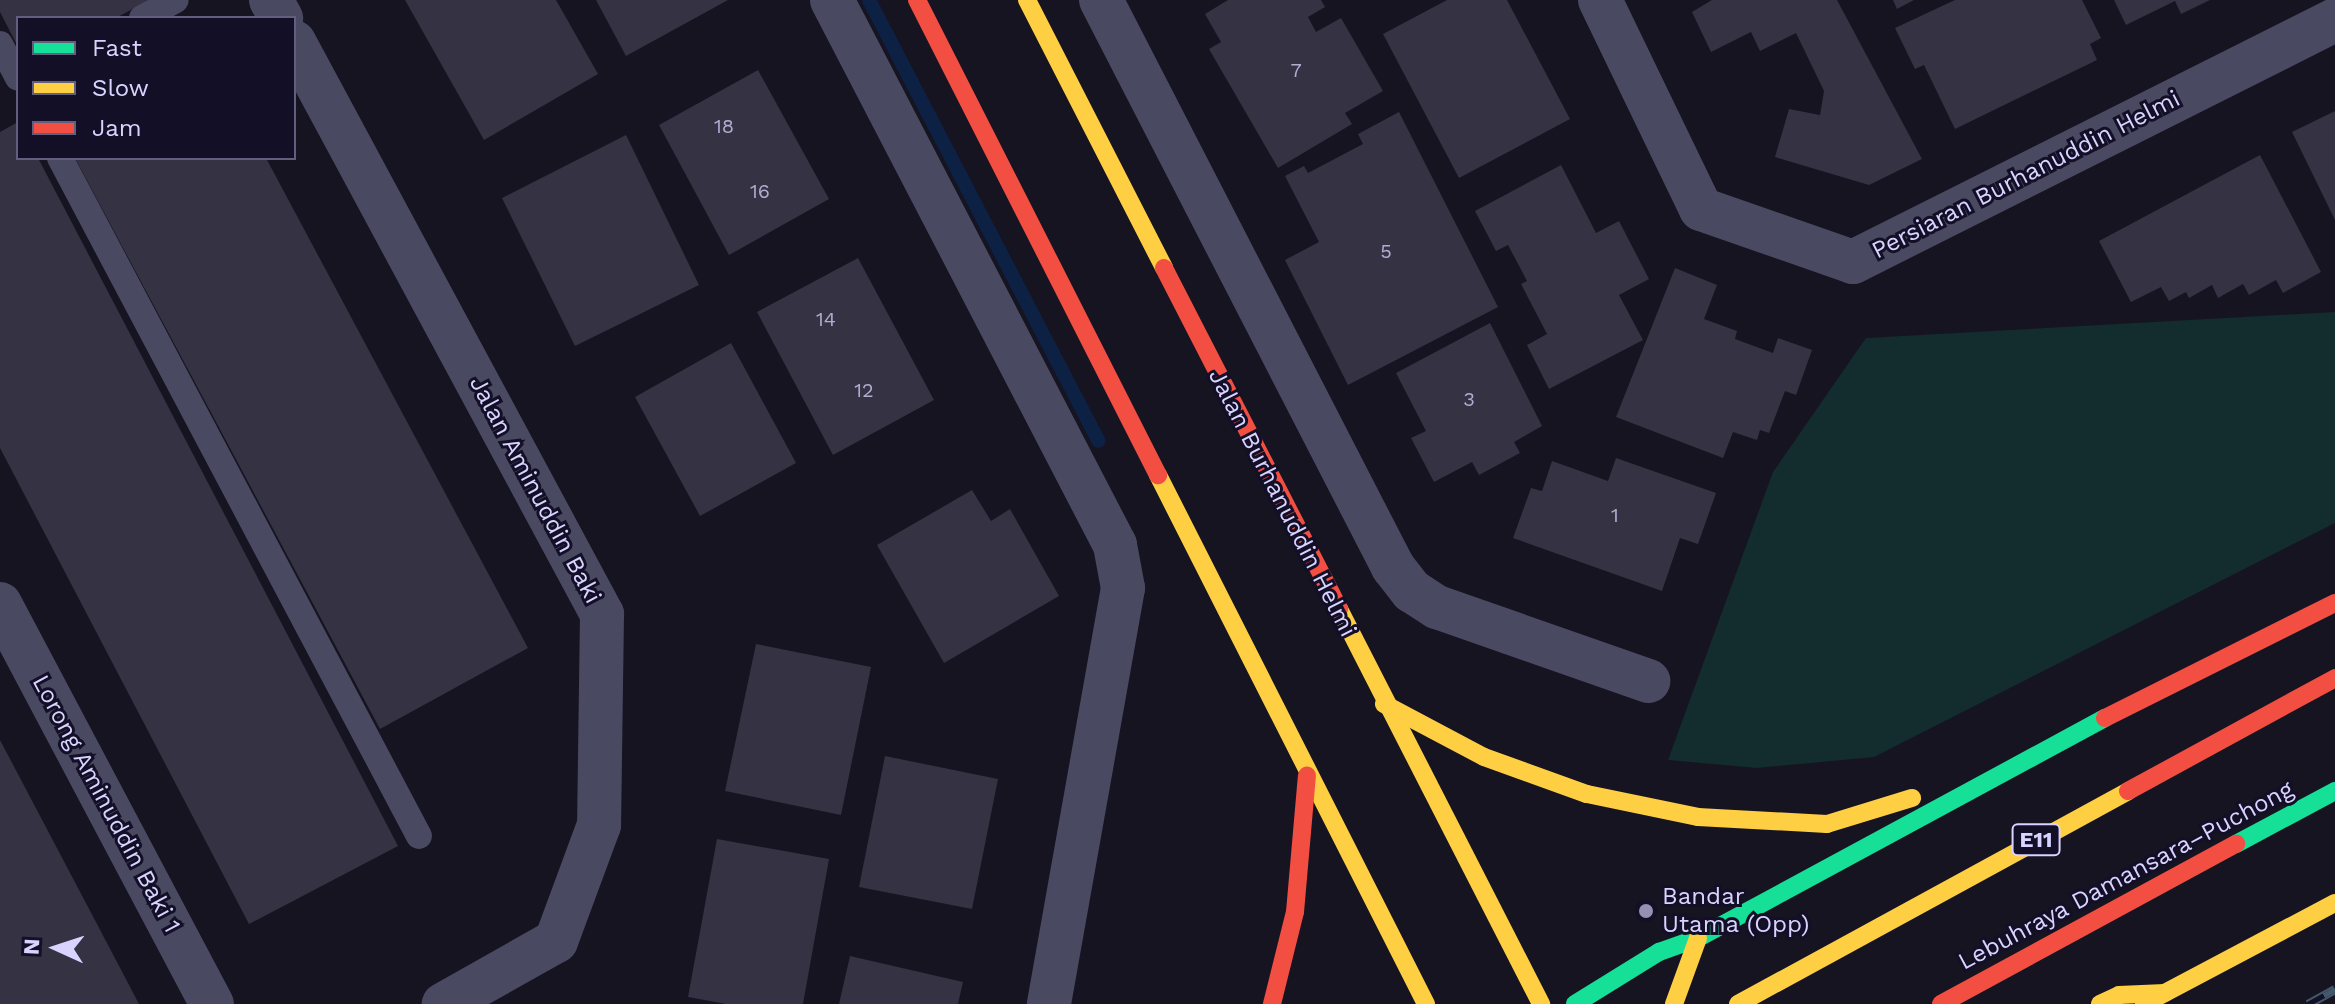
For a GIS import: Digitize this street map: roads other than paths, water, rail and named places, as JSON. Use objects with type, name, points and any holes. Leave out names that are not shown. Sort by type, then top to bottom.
[{"type":"main road","points":[[917,0],[1307,776],[1426,1004]]},
{"type":"main road","name":"Jalan Burhanuddin Helmi","points":[[1027,0],[1384,704],[1541,1004]]},
{"type":"main road","points":[[1575,1004],[1659,952],[1698,938],[2000,771],[2335,603]]},
{"type":"main road","name":"E11","points":[[1738,1004],[2335,678]]},
{"type":"main road","points":[[1384,704],[1484,757],[1587,794],[1698,817],[1827,824],[2000,771]]},
{"type":"main road","points":[[1272,1004],[1295,912],[1307,776]]},
{"type":"main road","name":"Lebuhraya Damansara–Puchong","points":[[1941,1004],[2335,791]]},
{"type":"main road","points":[[2144,1004],[2335,903]]},
{"type":"main road","points":[[1674,1004],[1698,938]]},
{"type":"main road","points":[[2100,1004],[2119,995],[2165,993]]},
{"type":"street","points":[[832,0],[1115,545],[1123,588],[1049,1004]]},
{"type":"street","points":[[1101,0],[1403,579],[1437,607],[1648,681]]},
{"type":"street","name":"Persiaran Burhanuddin Helmi","points":[[1600,0],[1701,209],[1853,262],[2335,20]]},
{"type":"street","name":"Jalan Aminuddin Baki","points":[[296,46],[602,614],[599,825],[556,941],[444,1004]]},
{"type":"street","name":"Lorong Aminuddin Baki 1","points":[[0,604],[212,1004]]},
{"type":"lane","points":[[146,16],[176,0]]},
{"type":"lane","points":[[0,44],[16,74]]},
{"type":"lane","points":[[61,160],[419,836]]},
{"type":"waterway","points":[[869,0],[1099,441]]},
{"type":"railway","points":[[2308,1004],[2335,989]]},
{"type":"place","name":"Bandar Utama (Opp)","points":[[1646,911]]}]
